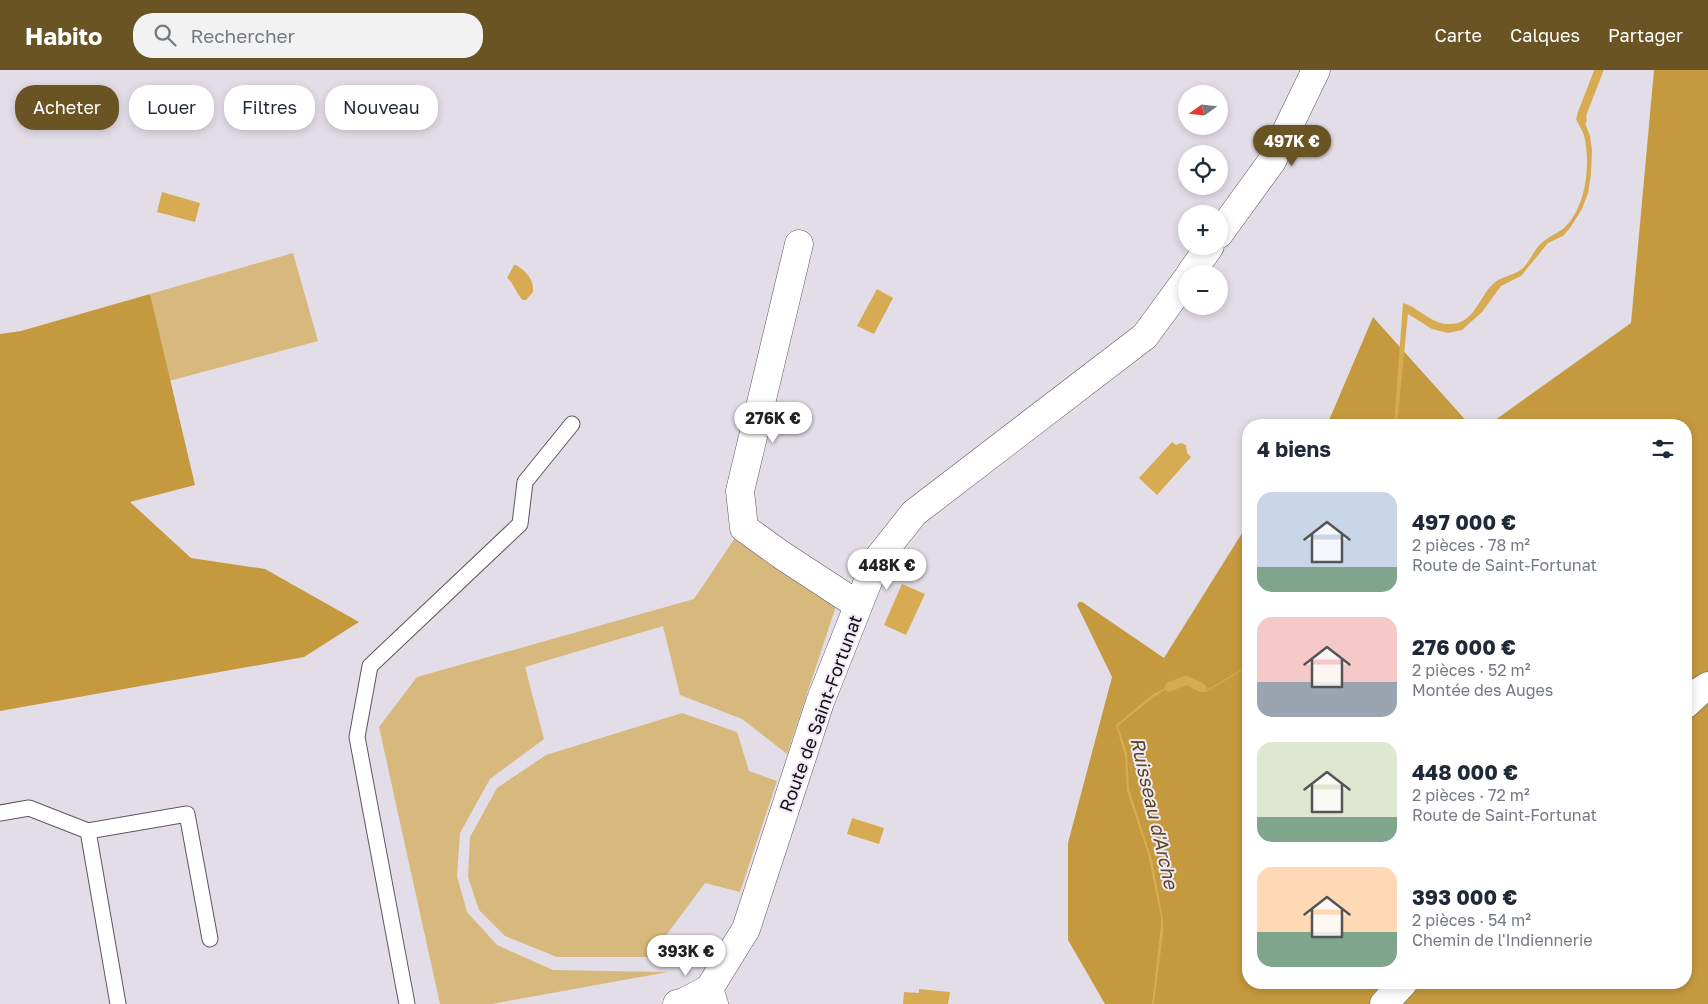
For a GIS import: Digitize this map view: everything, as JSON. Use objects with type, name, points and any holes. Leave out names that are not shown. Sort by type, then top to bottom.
[{"type":"street","points":[[1228,222],[1272,161],[1316,70]]},
{"type":"street","points":[[799,244],[740,491],[744,528],[858,605]]},
{"type":"street","name":"Route de Saint-Fortunat","points":[[712,997],[746,929],[820,702],[876,561],[914,514],[1146,336],[1178,291]]},
{"type":"street","points":[[1692,698],[1708,686]]},
{"type":"street","points":[[1384,1004],[1398,989]]},
{"type":"street","points":[[677,1004],[712,997]]},
{"type":"lane","points":[[407,1004],[357,737],[370,666],[520,524],[525,482],[572,424]]},
{"type":"lane","points":[[0,813],[29,808],[88,831],[187,814],[210,939]]},
{"type":"lane","points":[[88,831],[118,1004]]},
{"type":"shaded area","points":[[1596,70],[1603,70],[1592,97],[1586,95]]},
{"type":"shaded area","points":[[1654,70],[1708,70],[1708,1004],[1105,1004],[1068,940],[1068,843],[1112,677],[1077,605],[1079,602],[1082,602],[1164,658],[1242,533],[1242,989],[1692,989],[1692,419],[1496,419],[1631,323]]},
{"type":"shaded area","points":[[1580,108],[1586,111],[1585,123],[1590,136],[1592,150],[1588,193],[1582,209],[1563,236],[1548,243],[1521,276],[1501,286],[1482,312],[1462,330],[1448,333],[1432,329],[1408,314],[1398,419],[1394,419],[1403,303],[1441,323],[1447,324],[1463,321],[1475,310],[1493,284],[1523,268],[1541,244],[1566,226],[1578,208],[1585,185],[1587,162],[1585,140],[1576,119]]},
{"type":"shaded area","points":[[162,192],[200,203],[195,222],[157,212]]},
{"type":"shaded area","points":[[293,253],[318,341],[169,381],[150,294]]},
{"type":"shaded area","points":[[514,265],[531,279],[533,292],[526,300],[521,298],[507,278]]},
{"type":"shaded area","points":[[877,289],[893,298],[874,334],[857,326]]},
{"type":"shaded area","points":[[150,294],[195,485],[130,502],[191,558],[265,569],[359,622],[304,657],[0,711],[0,334],[21,331]]},
{"type":"shaded area","points":[[1373,317],[1465,419],[1330,419]]},
{"type":"shaded area","points":[[1172,442],[1176,445],[1181,443],[1186,445],[1187,453],[1191,457],[1157,495],[1139,478]]},
{"type":"shaded area","points":[[737,535],[837,603],[787,754],[742,719],[680,695],[663,626],[525,667],[544,739],[490,779],[460,833],[457,876],[467,912],[497,945],[553,970],[668,972],[492,1004],[440,1004],[379,727],[417,677],[694,599]]},
{"type":"shaded area","points":[[902,584],[925,594],[906,635],[884,625]]},
{"type":"shaded area","points":[[1242,669],[1241,671],[1206,692],[1189,681],[1207,690]]},
{"type":"shaded area","points":[[1183,680],[1185,680],[1161,692],[1118,726],[1127,753],[1129,789],[1152,860],[1163,919],[1154,1004],[1152,1004],[1161,917],[1148,854],[1127,791],[1125,756],[1116,725],[1153,694]]},
{"type":"shaded area","points":[[682,713],[737,732],[749,771],[777,781],[740,892],[705,883],[650,957],[557,957],[505,936],[479,910],[468,877],[470,837],[497,788],[546,755]]},
{"type":"shaded area","points":[[852,818],[884,828],[879,844],[847,834]]},
{"type":"shaded area","points":[[919,989],[950,992],[948,1004],[903,1004],[904,992],[919,993]]},
{"type":"waterway","name":"Ruisseau d'Arche","points":[[1582,121],[1582,114],[1599,70]]},
{"type":"waterway","name":"Ruisseau d'Arche","points":[[1169,687],[1186,680],[1202,688]]}]
